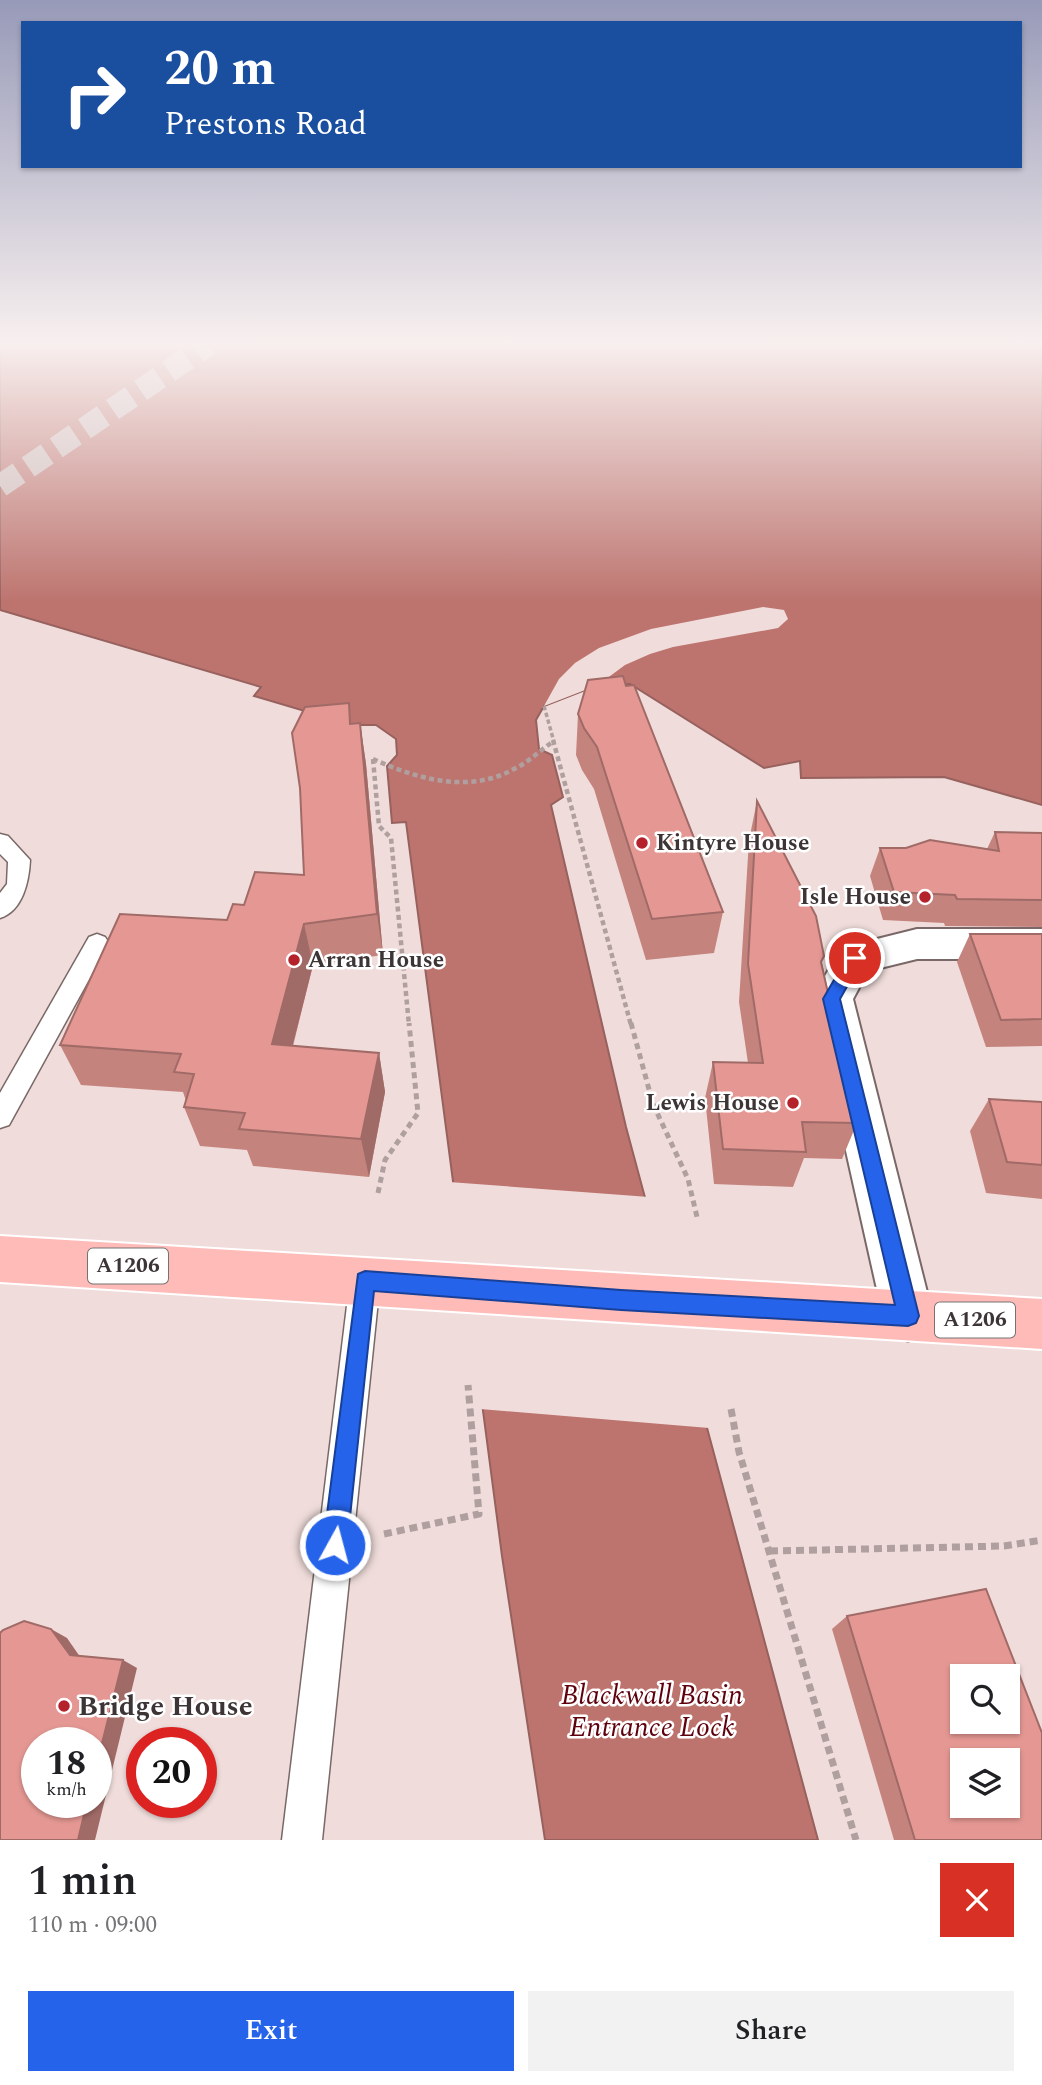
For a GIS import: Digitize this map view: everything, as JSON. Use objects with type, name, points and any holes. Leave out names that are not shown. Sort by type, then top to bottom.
[{"type":"main road","name":"A1206","points":[[0,1259],[686,1304],[1042,1324]]},
{"type":"street","points":[[908,1316],[832,999],[855,958],[917,944],[1042,944]]},
{"type":"lane","points":[[0,841],[19,860],[18,885],[0,911]]},
{"type":"lane","points":[[0,1117],[97,943]]},
{"type":"lane","points":[[302,1840],[365,1281]]},
{"type":"path","points":[[544,706],[653,1104],[688,1179],[697,1217]]},
{"type":"path","points":[[378,1194],[385,1160],[418,1113],[391,838],[379,827],[373,759],[408,776],[428,781],[459,782],[509,772],[554,741]]},
{"type":"path","points":[[401,1530],[479,1514],[468,1385]]},
{"type":"path","points":[[731,1409],[739,1452],[856,1840]]},
{"type":"path","points":[[771,1551],[1004,1546],[1042,1540]]},
{"type":"water","name":"Blackwall Basin Entrance Lock","points":[[0,430],[1042,430],[1042,805],[944,777],[801,778],[800,761],[764,768],[630,684],[598,685],[544,706],[536,720],[539,749],[552,755],[563,797],[551,805],[626,1127],[818,1840],[545,1840],[502,1556],[406,822],[392,823],[387,766],[397,755],[396,739],[376,725],[352,725],[254,696],[261,687],[0,610]]},
{"type":"pier","points":[[763,607],[784,610],[788,619],[778,628],[673,647],[650,654],[625,665],[598,685],[544,706],[559,679],[575,663],[599,648],[651,629]]},
{"type":"pier","points":[[449,1182],[649,1197],[709,1428],[480,1409]]},
{"type":"building","points":[[623,676],[626,686],[634,685],[723,912],[652,919],[597,747],[578,714],[588,680]]},
{"type":"building","points":[[349,703],[350,724],[360,723],[377,914],[304,924],[272,1044],[379,1053],[361,1139],[239,1129],[245,1113],[184,1107],[194,1074],[174,1072],[181,1054],[60,1045],[120,914],[227,920],[233,904],[244,905],[255,872],[304,875],[300,788],[292,733],[305,707]]},
{"type":"building","points":[[757,801],[816,916],[824,956],[821,962],[857,1123],[802,1122],[806,1152],[723,1149],[713,1062],[763,1063],[748,964]]},
{"type":"building","points":[[995,832],[1042,833],[1042,900],[957,899],[955,895],[894,892],[880,848],[906,848],[930,840],[999,851]]},
{"type":"building","points":[[970,934],[1042,934],[1042,1019],[1001,1020]]},
{"type":"building","points":[[989,1099],[1042,1102],[1042,1165],[1007,1162]]},
{"type":"building","points":[[986,1589],[1015,1664],[950,1664],[950,1734],[1020,1734],[1020,1676],[1042,1733],[1042,1840],[915,1840],[847,1616]]},
{"type":"building","name":"Bridge House","points":[[24,1621],[51,1629],[70,1655],[123,1660],[106,1727],[21,1727],[21,1818],[83,1818],[78,1840],[0,1840],[0,1633]]},
{"type":"tunnel","points":[[0,486],[83,430]]},
{"type":"place","name":"Kintyre House","points":[[642,843]]},
{"type":"place","name":"Isle House","points":[[925,897]]},
{"type":"place","name":"Arran House","points":[[294,960]]},
{"type":"place","name":"Lewis House","points":[[793,1103]]},
{"type":"place","name":"Bridge House","points":[[64,1706]]},
{"type":"route","points":[[335,1545],[365,1281],[621,1300],[908,1316],[832,999],[855,958]]}]
